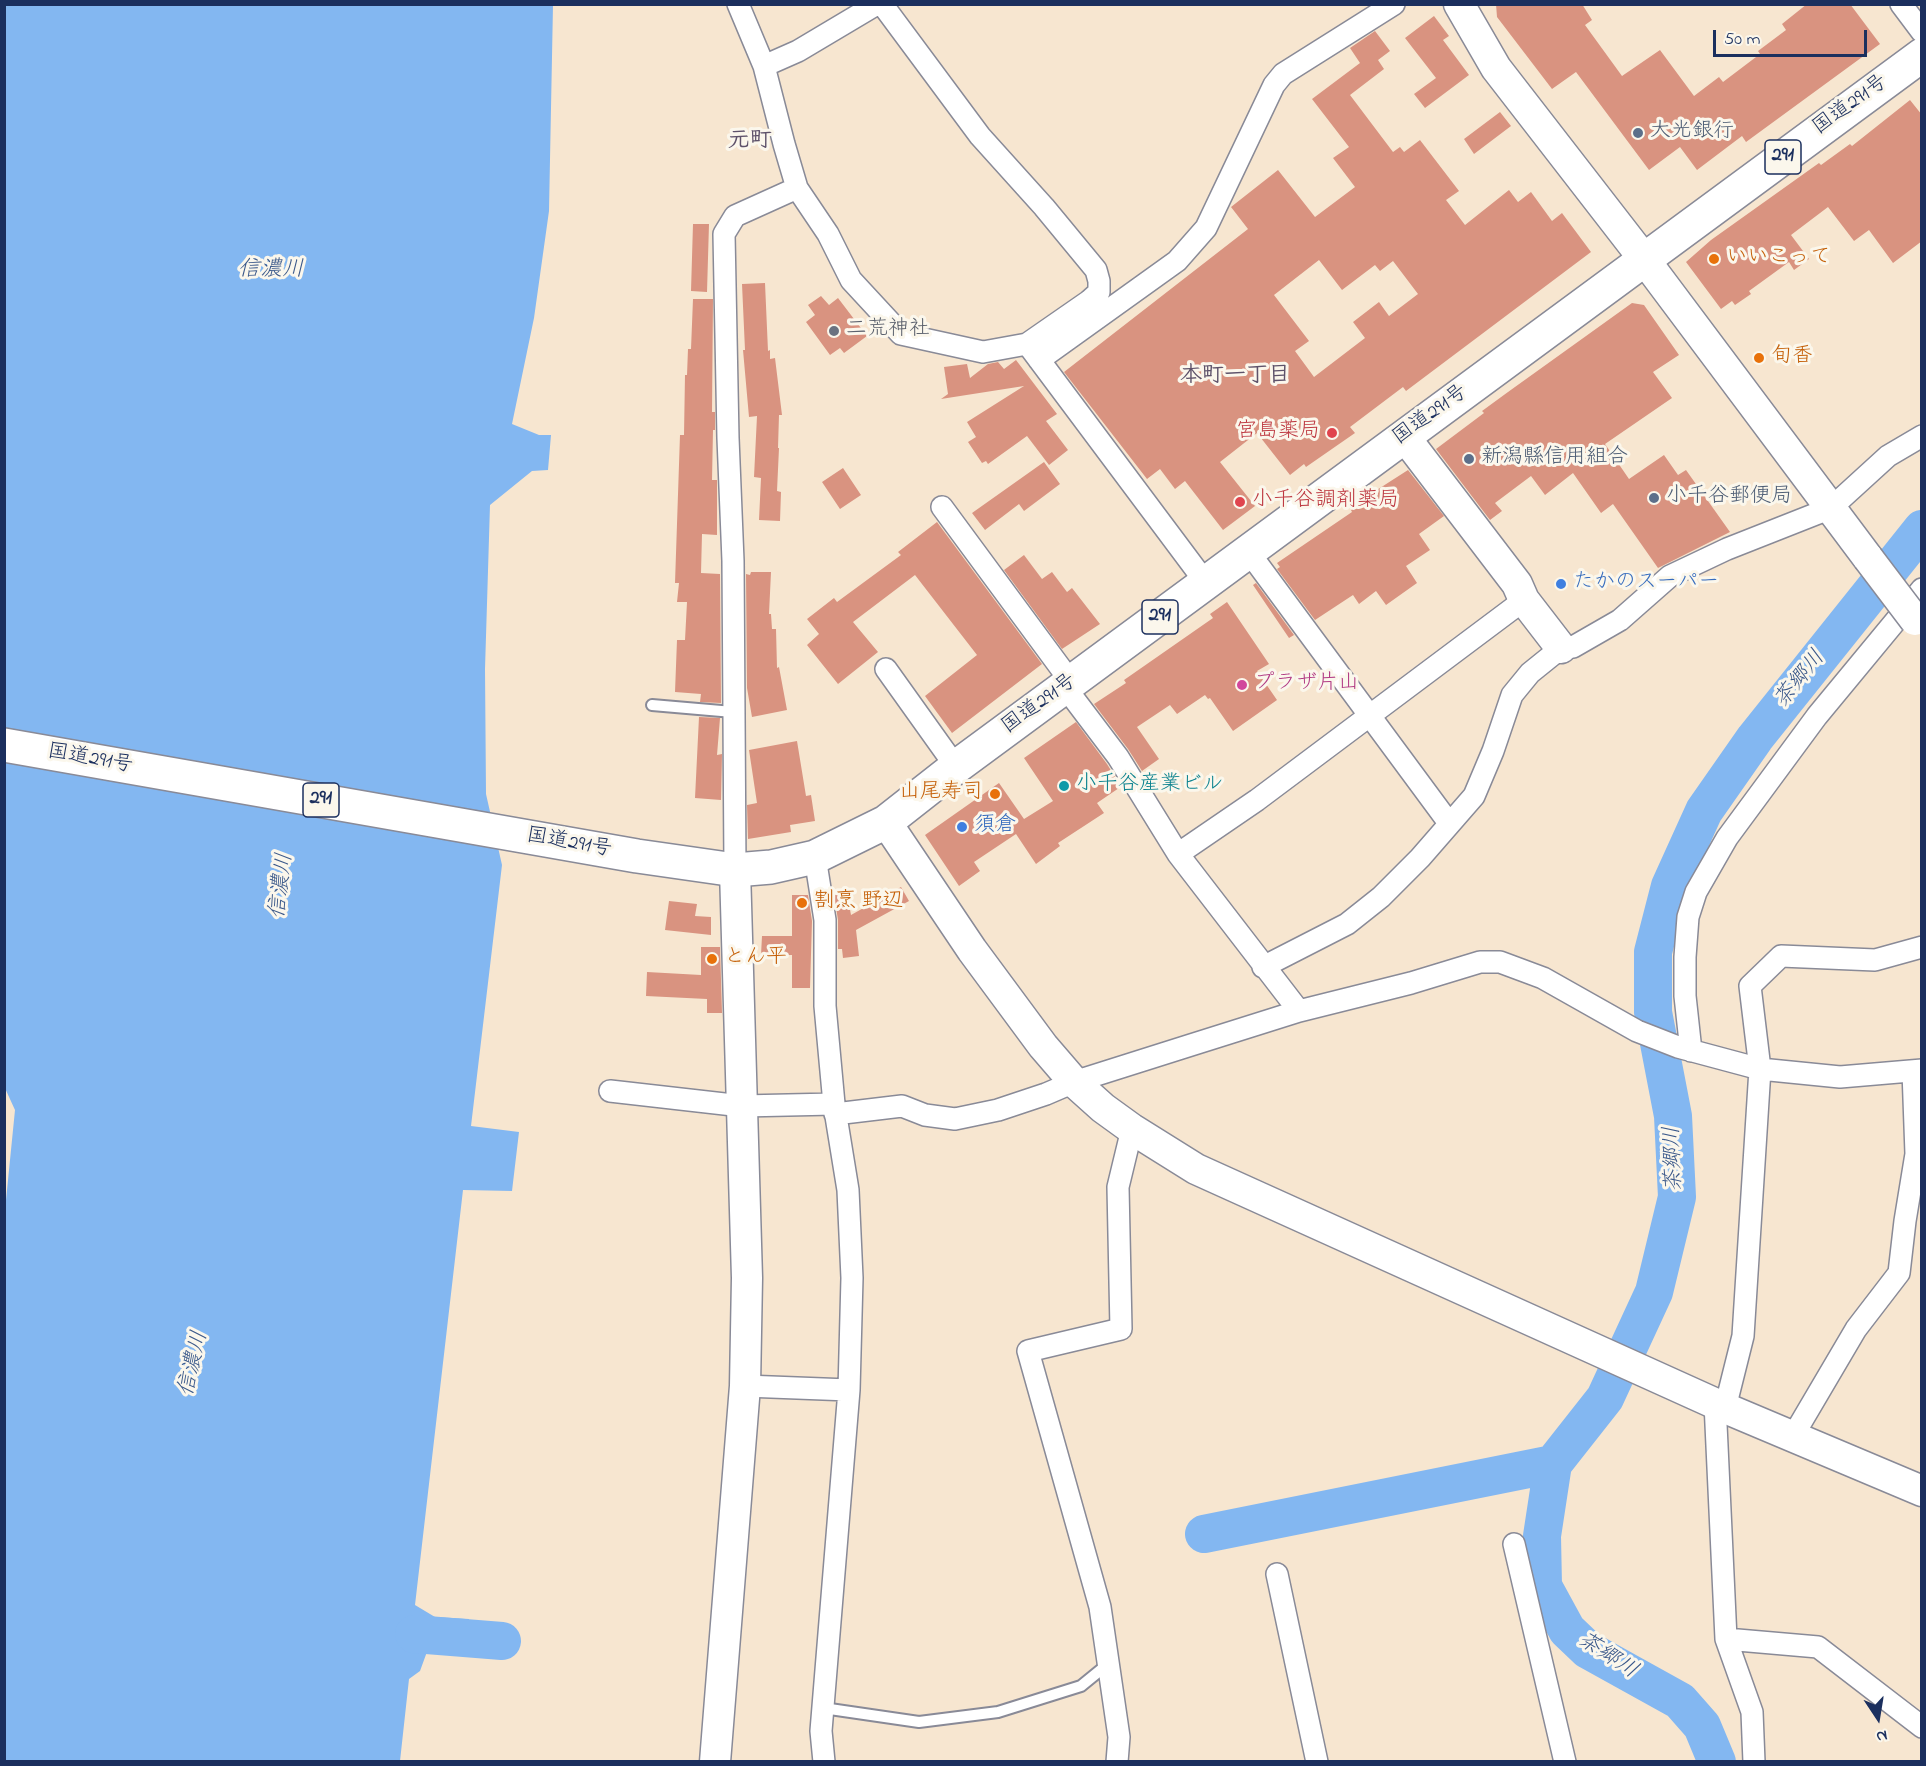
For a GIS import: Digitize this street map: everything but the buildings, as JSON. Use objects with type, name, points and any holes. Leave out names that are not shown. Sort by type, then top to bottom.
[{"type":"highway","name":"国道291号","points":[[4,745],[637,856],[735,870],[771,867],[815,857],[886,822],[956,767],[1922,55]]},
{"type":"street","points":[[738,4],[764,66],[797,188],[828,234],[851,280],[901,334],[982,352],[1033,352],[1177,261],[1206,228],[1274,85],[1283,74],[1394,4]]},
{"type":"street","points":[[764,66],[798,51],[877,4]]},
{"type":"street","points":[[882,4],[980,136],[1044,207],[1095,270],[1099,281],[1099,292],[1033,352]]},
{"type":"street","points":[[1901,4],[1922,32]]},
{"type":"street","points":[[1460,5],[1496,68],[1644,259],[1918,624]]},
{"type":"street","points":[[715,1761],[745,1386],[747,1278],[734,835],[733,561],[724,234],[735,216],[797,188]]},
{"type":"street","points":[[1033,352],[1206,583]]},
{"type":"street","points":[[1404,436],[1517,584],[1524,600],[1561,648]]},
{"type":"street","points":[[1263,967],[1347,924],[1381,897],[1412,866],[1474,796],[1493,752],[1512,695],[1530,673],[1561,648],[1573,647],[1620,620],[1670,576],[1727,549],[1831,508],[1888,456],[1922,436]]},
{"type":"street","points":[[942,507],[1118,757],[1178,854],[1299,1011]]},
{"type":"street","points":[[1248,551],[1449,823]]},
{"type":"street","points":[[1685,1049],[1685,957],[1688,918],[1696,892],[1726,838],[1817,716],[1922,589]]},
{"type":"street","points":[[1178,854],[1257,800],[1524,600]]},
{"type":"street","points":[[886,669],[956,767]]},
{"type":"street","points":[[886,822],[972,950],[1043,1046],[1074,1082],[1103,1108],[1132,1129],[1196,1170],[1679,1387],[1922,1491]]},
{"type":"street","points":[[815,857],[825,920],[825,1006],[835,1109],[848,1190],[852,1278],[849,1390],[821,1731],[824,1761]]},
{"type":"street","points":[[1754,1761],[1752,1712],[1726,1639],[1720,1405],[1743,1336],[1760,1069],[1750,986],[1780,956],[1875,960],[1922,947]]},
{"type":"street","points":[[610,1091],[742,1106],[835,1109],[902,1106],[925,1115],[956,1119],[998,1110],[1074,1082],[1299,1011],[1411,983],[1480,962],[1500,962],[1543,978],[1637,1030],[1685,1049],[1760,1069],[1840,1077],[1917,1070],[1916,1154],[1899,1273],[1856,1329],[1792,1436]]},
{"type":"street","points":[[1117,1761],[1119,1737],[1100,1607],[1028,1352],[1121,1329],[1118,1187],[1132,1129]]},
{"type":"street","points":[[745,1386],[849,1390]]},
{"type":"street","points":[[1514,1544],[1565,1761]]},
{"type":"street","points":[[1277,1574],[1317,1761]]},
{"type":"street","points":[[1726,1639],[1818,1647],[1922,1727]]},
{"type":"lane","points":[[652,705],[733,712]]},
{"type":"lane","points":[[823,1708],[919,1722],[998,1712],[1081,1686],[1108,1664]]},
{"type":"water","name":"信濃川","points":[[5,5],[553,5],[549,211],[534,318],[512,424],[539,435],[551,435],[548,470],[532,471],[490,505],[485,669],[486,794],[502,865],[471,1126],[519,1132],[512,1191],[463,1190],[415,1605],[435,1617],[469,1619],[464,1655],[428,1649],[420,1671],[409,1679],[400,1761],[5,1762],[4,1220],[15,1110],[4,1086]]},
{"type":"waterway","name":"茶郷川","points":[[1717,1762],[1702,1726],[1680,1701],[1588,1650],[1567,1630],[1543,1586],[1542,1536],[1553,1464],[1605,1398],[1654,1292],[1677,1197],[1673,1116],[1653,1012],[1653,952],[1670,886],[1704,811],[1755,738],[1922,529]]},
{"type":"waterway","points":[[1204,1534],[1553,1464]]},
{"type":"waterway","points":[[414,1634],[502,1641]]},
{"type":"place","name":"大光銀行","points":[[1638,133]]},
{"type":"place","name":"いいこって","points":[[1714,259]]},
{"type":"place","name":"二荒神社","points":[[834,331]]},
{"type":"place","name":"旬香","points":[[1759,358]]},
{"type":"place","name":"宮島薬局","points":[[1332,433]]},
{"type":"place","name":"新潟縣信用組合","points":[[1469,459]]},
{"type":"place","name":"小千谷郵便局","points":[[1654,498]]},
{"type":"place","name":"小千谷調剤薬局","points":[[1240,502]]},
{"type":"place","name":"たかのスーパー","points":[[1561,584]]},
{"type":"place","name":"プラザ片山","points":[[1242,685]]},
{"type":"place","name":"小千谷産業ビル","points":[[1064,786]]},
{"type":"place","name":"山尾寿司","points":[[995,794]]},
{"type":"place","name":"須倉","points":[[962,827]]},
{"type":"place","name":"割烹 野辺","points":[[802,903]]},
{"type":"place","name":"とん平","points":[[712,959]]},
{"type":"district","name":"元町","points":[[750,142]]},
{"type":"district","name":"本町一丁目","points":[[1235,377]]}]
